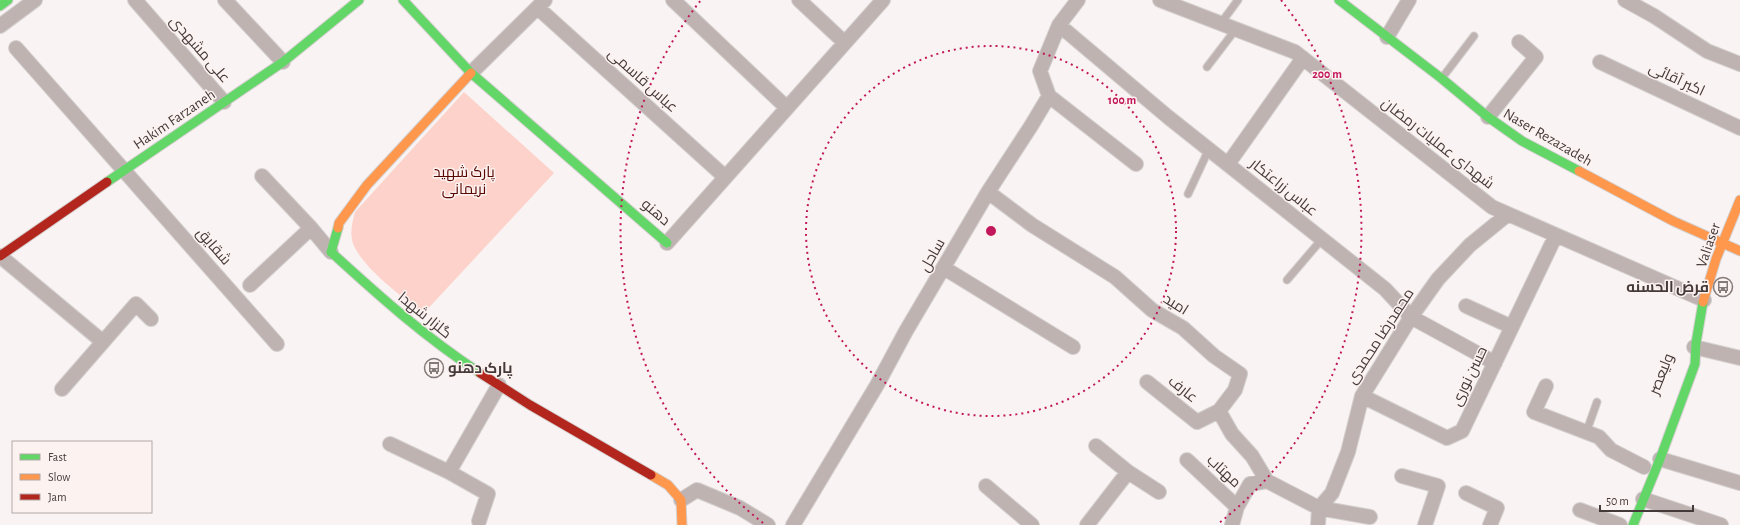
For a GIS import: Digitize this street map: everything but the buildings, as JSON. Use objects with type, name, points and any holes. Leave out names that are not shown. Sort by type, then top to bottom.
[{"type":"main road","points":[[0,6],[8,0]]},
{"type":"main road","name":"Hakim Farzaneh","points":[[0,256],[283,62],[359,0]]},
{"type":"main road","name":"دهنو","points":[[403,0],[471,73],[667,243]]},
{"type":"main road","name":"Naser Rezazadeh","points":[[1339,0],[1442,78],[1488,118],[1522,141],[1673,221],[1740,251]]},
{"type":"main road","points":[[331,252],[339,223],[367,185],[471,73]]},
{"type":"main road","name":"Valiaser","points":[[1692,350],[1704,300],[1722,243],[1740,200]]},
{"type":"main road","name":"گلزار شهدا","points":[[331,252],[384,300],[452,356],[530,405],[668,486],[681,500]]},
{"type":"main road","name":"ولیعصر","points":[[1632,525],[1643,499],[1648,465],[1695,364],[1692,350]]},
{"type":"main road","points":[[681,500],[682,525]]},
{"type":"street","points":[[0,26],[35,0]]},
{"type":"street","name":"علی مشهدی","points":[[135,0],[224,102]]},
{"type":"street","points":[[225,0],[283,62]]},
{"type":"street","points":[[673,0],[787,108]]},
{"type":"street","points":[[799,0],[845,43]]},
{"type":"street","name":"دهنو","points":[[667,243],[883,0]]},
{"type":"street","points":[[1078,0],[1059,26],[1040,71],[1049,96],[1136,164]]},
{"type":"street","name":"شهدای عملیات رمضان","points":[[1160,0],[1295,52],[1492,207],[1704,300]]},
{"type":"street","points":[[1387,37],[1409,0]]},
{"type":"street","points":[[1626,0],[1654,16],[1706,51],[1740,64]]},
{"type":"street","points":[[471,73],[542,4]]},
{"type":"street","name":"عباس قاسمی","points":[[542,4],[725,177]]},
{"type":"street","name":"عباس زراعتکار","points":[[1059,26],[1209,149],[1384,289],[1411,317],[1495,363]]},
{"type":"street","points":[[1488,118],[1536,57],[1519,42]]},
{"type":"street","name":"شقایق","points":[[16,48],[277,344]]},
{"type":"street","points":[[1228,164],[1303,58]]},
{"type":"street","name":"اکبر آقائی","points":[[1600,62],[1740,128]]},
{"type":"street","name":"ساحل","points":[[793,525],[877,385],[906,331],[988,192],[1049,96]]},
{"type":"street","points":[[262,176],[311,228],[331,252]]},
{"type":"street","name":"امید","points":[[988,192],[1032,225],[1115,277],[1152,310],[1183,328],[1214,356],[1240,374],[1235,390],[1219,411]]},
{"type":"street","name":"محمدرضا محمدی","points":[[1319,508],[1332,493],[1348,452],[1362,396],[1411,317],[1438,278],[1470,245],[1508,214]]},
{"type":"street","points":[[250,285],[311,228]]},
{"type":"street","name":"حسن نوری","points":[[1362,396],[1446,438],[1462,431],[1556,235]]},
{"type":"street","points":[[0,256],[103,342]]},
{"type":"street","points":[[944,268],[1073,348]]},
{"type":"street","points":[[62,389],[136,304],[151,319]]},
{"type":"street","points":[[1466,306],[1512,327]]},
{"type":"street","points":[[1692,350],[1740,358]]},
{"type":"street","name":"عارف","points":[[1146,382],[1197,422],[1219,411]]},
{"type":"street","points":[[449,472],[499,385]]},
{"type":"street","points":[[1546,386],[1534,412],[1599,437],[1611,450],[1648,465],[1740,483]]},
{"type":"street","points":[[1219,411],[1232,434],[1252,456],[1267,481],[1319,508],[1370,517]]},
{"type":"street","points":[[390,444],[449,472],[488,494],[479,521]]},
{"type":"street","points":[[1096,446],[1128,472],[1159,492]]},
{"type":"street","name":"مهتاب","points":[[1187,460],[1237,508]]},
{"type":"street","points":[[1087,525],[1128,472]]},
{"type":"street","points":[[1402,476],[1438,486],[1425,525]]},
{"type":"street","points":[[1232,525],[1237,508],[1250,484],[1267,481]]},
{"type":"street","points":[[986,486],[1032,525]]},
{"type":"street","points":[[681,500],[697,490],[740,508],[768,525]]},
{"type":"street","points":[[1466,493],[1497,508],[1490,525]]},
{"type":"street","points":[[1643,499],[1720,525]]},
{"type":"street","points":[[1318,525],[1319,508]]},
{"type":"street","points":[[1580,510],[1622,521]]},
{"type":"lane","points":[[1221,23],[1238,0]]},
{"type":"lane","points":[[1207,67],[1236,29]]},
{"type":"lane","points":[[1442,78],[1474,36]]},
{"type":"lane","points":[[1188,194],[1209,149]]},
{"type":"lane","points":[[1287,280],[1322,239]]},
{"type":"lane","points":[[1586,433],[1597,402]]},
{"type":"green space","name":"پارک شهید نریمانی","points":[[464,92],[554,173],[423,314],[385,283],[367,265],[352,242],[352,225],[355,212]]},
{"type":"traffic: fast","points":[[0,6],[8,0]]},
{"type":"traffic: fast","points":[[107,182],[283,62],[359,0]]},
{"type":"traffic: fast","points":[[403,0],[471,73],[667,243]]},
{"type":"traffic: fast","points":[[1339,0],[1441,78],[1488,117],[1522,141],[1579,171]]},
{"type":"traffic: fast","points":[[338,228],[331,252],[422,331],[460,360],[480,373]]},
{"type":"traffic: fast","points":[[1633,525],[1660,459],[1695,364],[1696,343],[1703,302]]},
{"type":"traffic: slow","points":[[338,228],[339,223],[367,185],[471,73]]},
{"type":"traffic: slow","points":[[1579,171],[1673,221],[1740,251]]},
{"type":"traffic: slow","points":[[1703,302],[1716,259],[1740,200]]},
{"type":"traffic: slow","points":[[651,475],[668,485],[681,500],[682,525]]},
{"type":"traffic: jam","points":[[0,256],[107,182]]},
{"type":"traffic: jam","points":[[480,373],[530,405],[651,475]]},
{"type":"place","name":"قرض الحسنه","points":[[1723,287]]},
{"type":"place","name":"پارک دهنو","points":[[434,368]]}]
